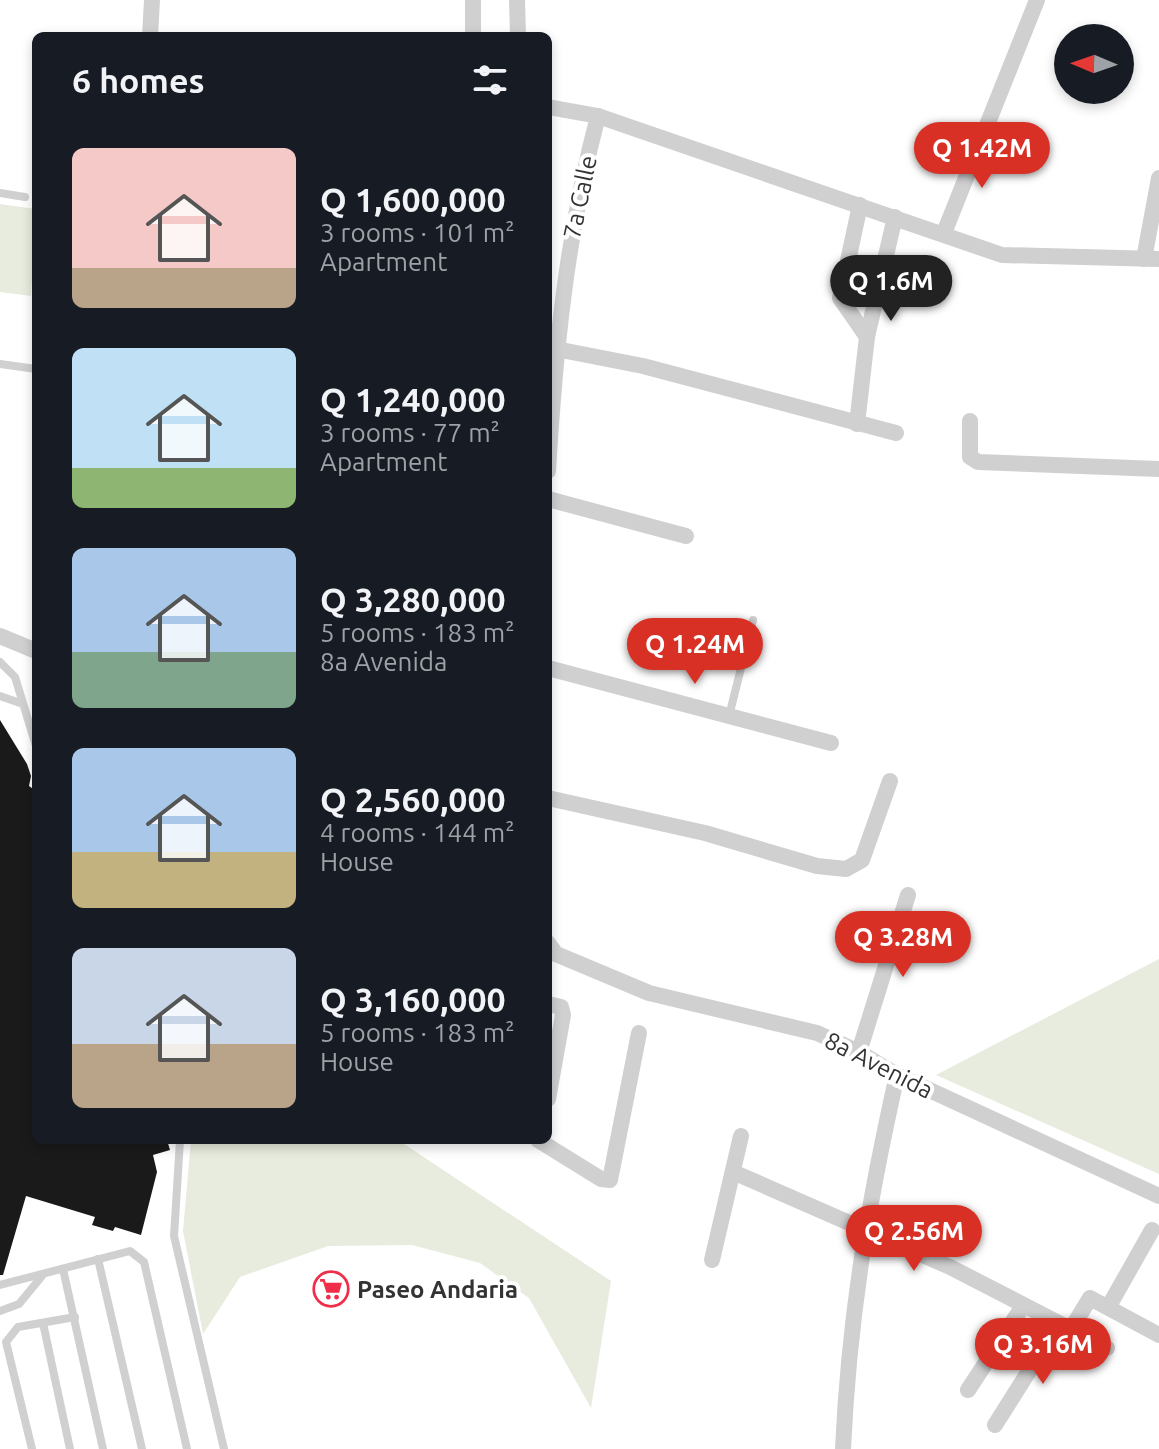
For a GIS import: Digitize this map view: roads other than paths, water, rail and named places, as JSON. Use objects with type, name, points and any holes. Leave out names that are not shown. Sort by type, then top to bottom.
[{"type":"street","points":[[150,32],[152,0]]},
{"type":"street","points":[[473,0],[473,32]]},
{"type":"street","points":[[517,0],[518,32]]},
{"type":"street","points":[[944,233],[1037,0]]},
{"type":"street","points":[[552,108],[598,116],[1002,255],[1152,259],[1159,178]]},
{"type":"street","name":"7a Calle","points":[[552,410],[556,349],[570,244],[598,116]]},
{"type":"street","points":[[860,205],[840,298],[867,337]]},
{"type":"street","points":[[857,424],[867,337],[895,217]]},
{"type":"street","points":[[556,349],[643,366],[896,433]]},
{"type":"street","points":[[970,421],[970,457],[978,462],[1159,469]]},
{"type":"street","points":[[552,500],[686,536]]},
{"type":"street","points":[[0,636],[32,649]]},
{"type":"street","points":[[552,669],[831,743]]},
{"type":"street","points":[[552,799],[705,833],[817,866],[846,869],[862,860],[890,781]]},
{"type":"street","points":[[859,1052],[908,895]]},
{"type":"street","name":"8a Avenida","points":[[552,948],[556,954],[649,993],[817,1033],[859,1052],[897,1075],[1159,1196]]},
{"type":"street","points":[[552,1005],[561,1007],[563,1015],[552,1077]]},
{"type":"street","points":[[546,1144],[601,1179],[610,1180],[639,1033]]},
{"type":"street","points":[[843,1449],[851,1320],[865,1231],[897,1075]]},
{"type":"street","points":[[712,1260],[741,1136]]},
{"type":"street","points":[[733,1172],[950,1267],[1107,1348]]},
{"type":"street","points":[[1109,1306],[1152,1230]]},
{"type":"street","points":[[995,1425],[1064,1328],[1090,1298],[1159,1335]]},
{"type":"street","points":[[968,1390],[1023,1306]]},
{"type":"lane","points":[[0,193],[25,197]]},
{"type":"lane","points":[[0,364],[32,368]]},
{"type":"lane","points":[[729,716],[753,620]]},
{"type":"lane","points":[[0,662],[11,669],[32,733]]},
{"type":"lane","points":[[0,696],[23,704]]},
{"type":"lane","points":[[180,1144],[174,1236],[224,1449]]},
{"type":"lane","points":[[0,1285],[130,1251],[144,1262],[187,1449]]},
{"type":"lane","points":[[98,1259],[142,1449]]},
{"type":"lane","points":[[63,1269],[103,1449]]},
{"type":"lane","points":[[0,1311],[19,1304],[42,1276]]},
{"type":"lane","points":[[32,1449],[6,1342],[18,1327],[75,1317]]},
{"type":"lane","points":[[43,1323],[70,1449]]},
{"type":"place","name":"Paseo Andaria","points":[[331,1289]]}]
